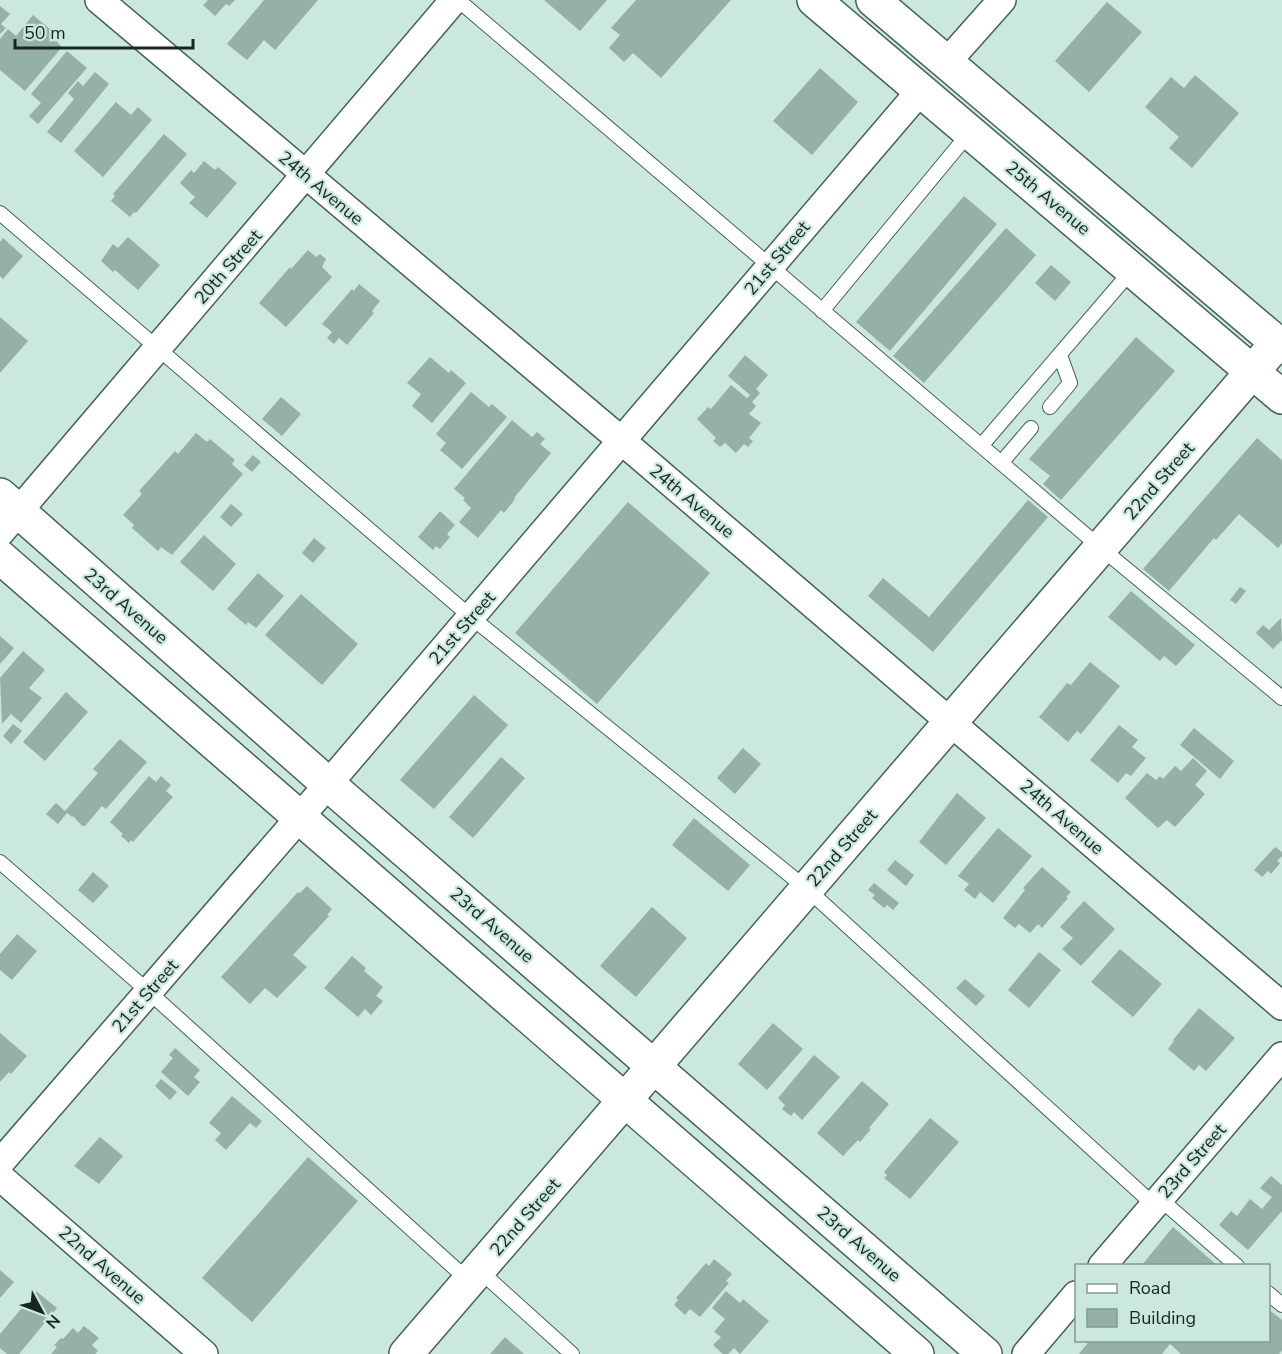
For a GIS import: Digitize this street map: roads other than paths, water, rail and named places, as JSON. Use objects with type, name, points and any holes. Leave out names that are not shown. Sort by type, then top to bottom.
[{"type":"street","name":"24th Avenue","points":[[99,0],[622,441],[1282,1006]]},
{"type":"street","name":"20th Street","points":[[6,513],[157,349],[456,0]]},
{"type":"street","name":"25th Avenue","points":[[814,0],[1282,397]]},
{"type":"street","name":"25th Avenue","points":[[873,0],[1280,345]]},
{"type":"street","points":[[946,63],[1002,0]]},
{"type":"street","name":"21st Street","points":[[0,1163],[300,817],[921,90]]},
{"type":"street","name":"22nd Street","points":[[406,1354],[1253,372],[1280,345]]},
{"type":"street","name":"23rd Avenue","points":[[6,513],[328,784],[985,1354]]},
{"type":"street","points":[[0,557],[917,1354]]},
{"type":"street","name":"23rd Street","points":[[1104,1264],[1282,1056]]},
{"type":"street","name":"22nd Avenue","points":[[0,1177],[204,1354]]},
{"type":"street","points":[[1026,1354],[1075,1297]]},
{"type":"lane","points":[[456,0],[549,76],[1101,548],[1282,698]]},
{"type":"lane","points":[[822,311],[970,132]]},
{"type":"lane","points":[[0,213],[471,617],[807,889],[1156,1202],[1234,1264]]},
{"type":"lane","points":[[981,446],[1132,270]]},
{"type":"lane","points":[[1050,407],[1070,383],[1060,355]]},
{"type":"lane","points":[[1001,463],[1031,428]]},
{"type":"lane","points":[[0,862],[474,1275],[572,1354]]},
{"type":"lane","points":[[1270,1294],[1282,1305]]}]
